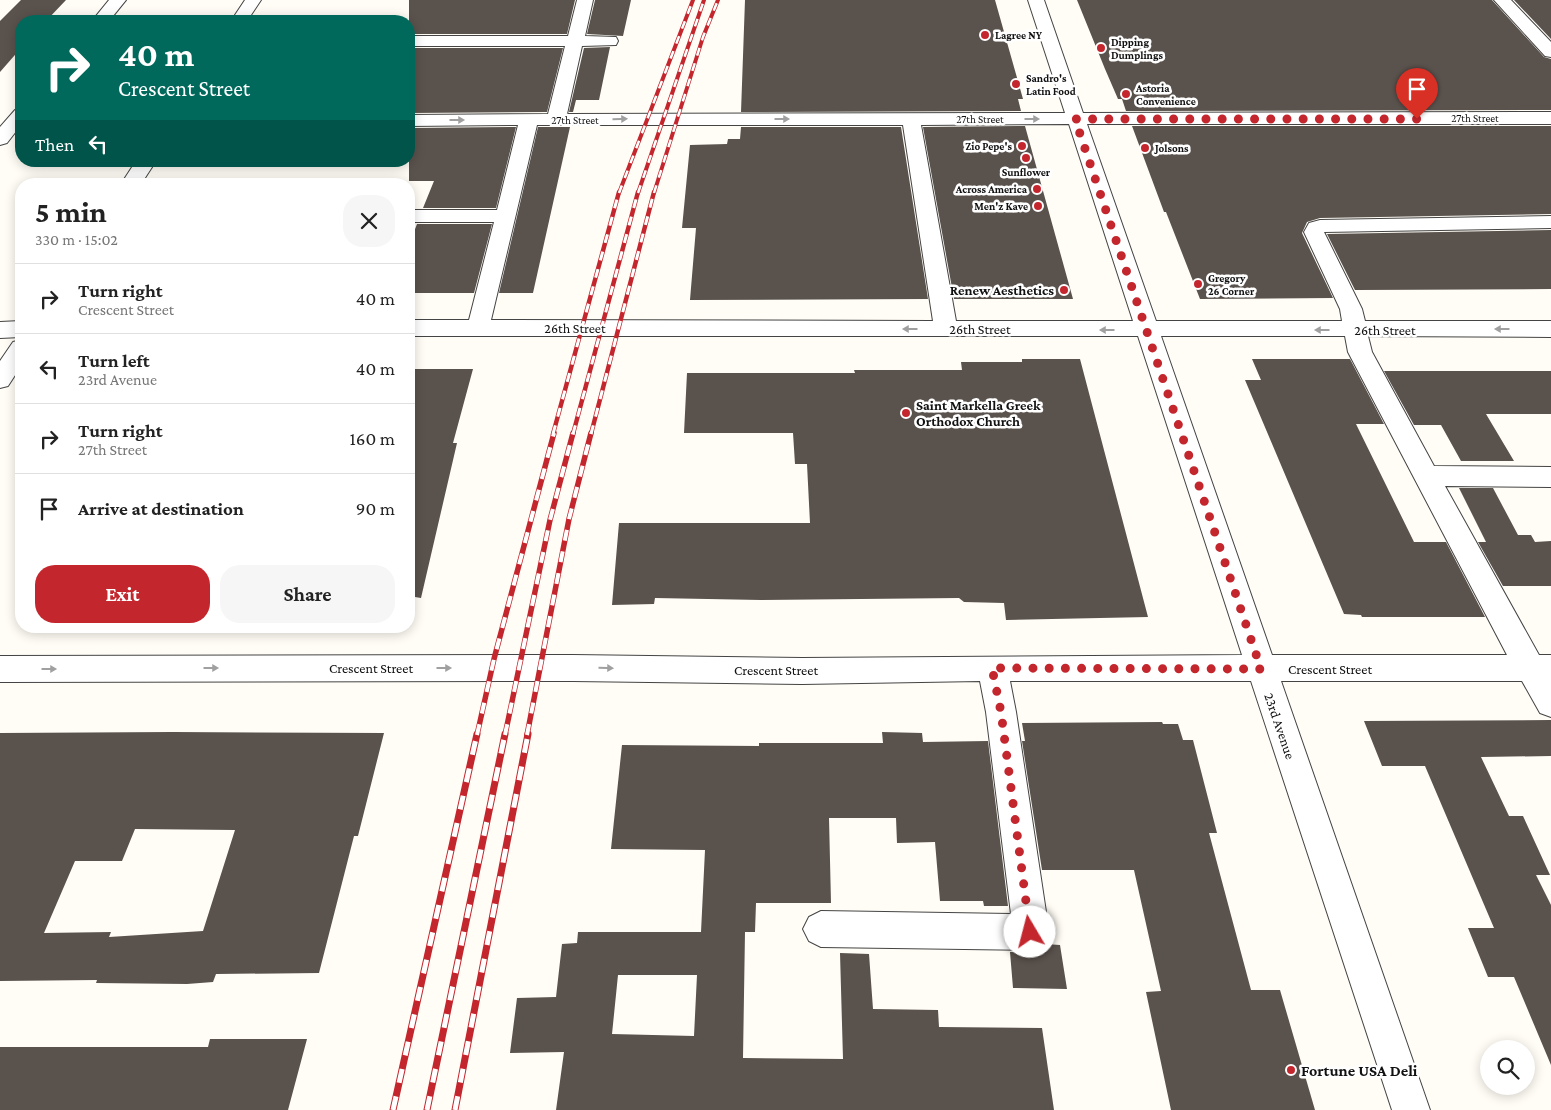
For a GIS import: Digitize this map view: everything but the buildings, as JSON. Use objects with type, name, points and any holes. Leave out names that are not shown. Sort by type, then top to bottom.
[{"type":"street","points":[[105,15],[118,0]]},
{"type":"street","points":[[243,15],[253,0]]},
{"type":"street","points":[[556,120],[585,0]]},
{"type":"street","name":"23rd Avenue","points":[[1036,0],[1411,1110]]},
{"type":"street","points":[[1502,0],[1548,46]]},
{"type":"street","points":[[415,41],[610,41]]},
{"type":"street","name":"27th Street","points":[[415,120],[1551,118]]},
{"type":"street","points":[[0,139],[15,119]]},
{"type":"street","points":[[911,119],[946,329]]},
{"type":"street","points":[[478,328],[529,120]]},
{"type":"street","points":[[135,178],[142,167]]},
{"type":"street","points":[[415,216],[505,216]]},
{"type":"street","points":[[1551,222],[1327,224],[1316,227],[1314,232],[1317,242],[1351,308],[1360,352],[1426,476],[1541,668],[1551,703]]},
{"type":"street","name":"26th Street","points":[[415,328],[1551,329]]},
{"type":"street","points":[[0,330],[15,330]]},
{"type":"street","points":[[0,380],[15,357]]},
{"type":"street","points":[[1426,476],[1551,477]]},
{"type":"street","name":"Crescent Street","points":[[0,669],[573,668],[802,671],[992,668],[1541,668]]},
{"type":"street","points":[[821,929],[1030,932],[1001,712],[992,668]]},
{"type":"railway","points":[[619,193],[693,0]]},
{"type":"railway","points":[[638,193],[704,0]]},
{"type":"railway","points":[[654,193],[703,37],[718,0]]},
{"type":"railway","points":[[553,434],[619,192]]},
{"type":"railway","points":[[573,434],[638,192]]},
{"type":"railway","points":[[591,434],[654,192]]},
{"type":"railway","points":[[477,735],[494,659],[554,433]]},
{"type":"railway","points":[[505,735],[550,520],[573,433]]},
{"type":"railway","points":[[527,735],[569,519],[591,433]]},
{"type":"railway","points":[[393,1110],[477,734]]},
{"type":"railway","points":[[427,1110],[505,734]]},
{"type":"railway","points":[[455,1110],[528,734]]},
{"type":"place","name":"Lagree NY","points":[[985,35]]},
{"type":"place","name":"Dipping Dumplings","points":[[1101,48]]},
{"type":"place","name":"Sandro's Latin Food","points":[[1016,84]]},
{"type":"place","name":"Astoria Convenience","points":[[1126,94]]},
{"type":"place","name":"Zio Pepe's","points":[[1022,146]]},
{"type":"place","name":"Jolsons","points":[[1145,148]]},
{"type":"place","name":"Sunflower","points":[[1026,158]]},
{"type":"place","name":"Across America","points":[[1037,189]]},
{"type":"place","name":"Men'z Kave","points":[[1038,206]]},
{"type":"place","name":"Gregory 26 Corner","points":[[1198,284]]},
{"type":"place","name":"Renew Aesthetics","points":[[1064,290]]},
{"type":"place","name":"Saint Markella Greek Orthodox Church","points":[[906,413]]},
{"type":"place","name":"Fortune USA Deli","points":[[1291,1070]]},
{"type":"route","points":[[1030,932],[1001,712],[992,668],[1261,669],[1075,119],[1417,119]]}]
